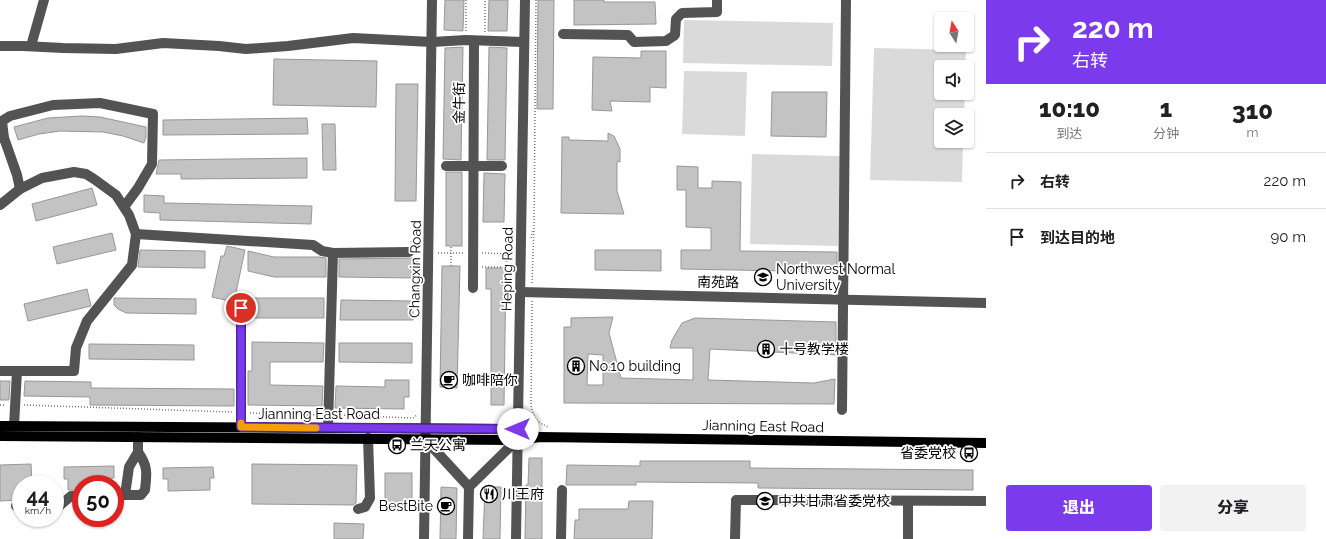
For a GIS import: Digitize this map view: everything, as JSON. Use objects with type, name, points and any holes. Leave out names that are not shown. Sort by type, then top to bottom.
[{"type":"main road","name":"Jianning East Road","points":[[0,426],[328,428],[517,440],[540,437],[986,443]]},
{"type":"main road","name":"Jianning East Road","points":[[0,436],[368,438],[518,429],[540,437]]},
{"type":"street","points":[[31,46],[44,0]]},
{"type":"street","name":"Changxin Road","points":[[424,539],[432,0]]},
{"type":"street","name":"Heping Road","points":[[516,539],[525,0]]},
{"type":"street","points":[[563,34],[628,35],[634,42],[666,41],[675,35],[676,19],[682,13],[717,12],[717,0]]},
{"type":"street","points":[[842,410],[846,0]]},
{"type":"street","points":[[0,46],[116,49],[163,43],[219,46],[246,50],[353,38],[432,42],[470,40],[524,42]]},
{"type":"street","name":"金牛街","points":[[470,40],[473,166],[473,288]]},
{"type":"street","points":[[20,189],[17,175],[2,138],[2,120],[10,116],[53,105],[100,103],[153,114],[152,164],[138,188],[124,207]]},
{"type":"street","points":[[446,166],[502,166]]},
{"type":"street","points":[[0,206],[20,189],[42,178],[74,172],[86,174],[116,195],[129,215],[136,234],[132,265],[87,321],[76,348],[74,371],[0,371]]},
{"type":"street","points":[[136,234],[313,244],[322,251],[333,253],[409,252]]},
{"type":"street","points":[[328,428],[333,253]]},
{"type":"street","name":"南苑路","points":[[520,292],[986,303]]},
{"type":"street","points":[[241,308],[241,427]]},
{"type":"street","points":[[14,426],[17,371]]},
{"type":"street","points":[[426,434],[469,487],[468,539]]},
{"type":"street","points":[[124,481],[128,467],[138,452],[138,437]]},
{"type":"street","points":[[358,509],[368,504],[370,498],[368,438]]},
{"type":"street","points":[[469,487],[517,440]]},
{"type":"street","points":[[124,495],[140,495],[146,490],[147,472],[145,461],[138,452]]},
{"type":"street","points":[[561,539],[562,490]]},
{"type":"street","points":[[64,502],[72,496]]},
{"type":"street","points":[[735,539],[736,500],[986,501]]},
{"type":"street","points":[[908,501],[908,539]]},
{"type":"path","points":[[466,0],[470,40]]},
{"type":"path","points":[[485,0],[485,41]]},
{"type":"path","points":[[536,0],[531,404],[534,416],[538,423],[548,428]]},
{"type":"path","points":[[451,246],[451,266]]},
{"type":"path","points":[[409,252],[416,256],[418,262],[418,298]]},
{"type":"path","points":[[473,267],[507,267],[506,254]]},
{"type":"path","points":[[0,405],[414,418],[418,414]]},
{"type":"shaded area","points":[[684,20],[833,23],[832,66],[683,63]]},
{"type":"shaded area","points":[[874,48],[934,49],[934,52],[966,52],[965,60],[934,60],[934,100],[965,100],[964,108],[934,108],[934,148],[963,148],[962,182],[870,180]]},
{"type":"shaded area","points":[[684,71],[747,72],[745,136],[682,134]]},
{"type":"shaded area","points":[[752,154],[840,156],[838,246],[750,244]]},
{"type":"building","points":[[445,0],[464,0],[463,31],[444,30]]},
{"type":"building","points":[[489,0],[508,0],[507,31],[488,31]]},
{"type":"building","points":[[538,0],[554,0],[553,109],[537,109]]},
{"type":"building","points":[[574,0],[604,0],[604,2],[655,2],[656,24],[574,25]]},
{"type":"building","points":[[463,47],[461,160],[443,159],[445,48]]},
{"type":"building","points":[[489,47],[507,48],[505,160],[487,160]]},
{"type":"building","points":[[641,51],[666,51],[666,88],[650,87],[650,102],[610,101],[612,111],[592,110],[593,57],[641,58]]},
{"type":"building","points":[[274,59],[377,61],[376,107],[273,105]]},
{"type":"building","points":[[396,84],[418,84],[416,201],[395,201]]},
{"type":"building","points":[[772,92],[827,92],[826,137],[771,136]]},
{"type":"building","points":[[82,116],[100,117],[146,127],[146,137],[144,143],[123,136],[103,132],[60,131],[39,134],[18,140],[14,127],[48,118]]},
{"type":"building","points":[[307,118],[308,134],[163,135],[163,120]]},
{"type":"building","points":[[322,124],[335,124],[336,170],[323,170]]},
{"type":"building","points":[[608,133],[614,136],[620,149],[620,162],[617,161],[617,191],[624,214],[561,213],[562,137],[569,137],[569,140],[608,141]]},
{"type":"building","points":[[307,158],[307,178],[181,179],[181,174],[156,174],[159,160]]},
{"type":"building","points":[[677,166],[698,167],[698,188],[712,188],[712,181],[741,182],[740,251],[837,252],[837,272],[681,269],[681,250],[711,250],[711,228],[686,227],[686,190],[677,190]]},
{"type":"building","points":[[446,172],[462,172],[462,246],[446,246]]},
{"type":"building","points":[[484,173],[505,174],[504,222],[483,222]]},
{"type":"building","points":[[92,188],[97,205],[36,221],[32,204]]},
{"type":"building","points":[[144,195],[164,196],[164,203],[312,206],[311,224],[160,220],[160,213],[144,212]]},
{"type":"building","points":[[112,233],[116,250],[57,264],[53,247]]},
{"type":"building","points":[[227,246],[245,250],[234,302],[212,297],[221,256],[224,256]]},
{"type":"building","points":[[140,250],[205,251],[205,268],[138,267]]},
{"type":"building","points":[[595,250],[661,250],[661,271],[595,270]]},
{"type":"building","points":[[248,251],[274,257],[326,258],[326,277],[274,277],[248,271]]},
{"type":"building","points":[[415,258],[415,278],[339,277],[339,259]]},
{"type":"building","points":[[442,266],[460,266],[457,388],[440,387]]},
{"type":"building","points":[[486,268],[506,268],[504,405],[491,405],[491,289],[486,289]]},
{"type":"building","points":[[87,289],[91,306],[28,321],[24,304]]},
{"type":"building","points":[[114,298],[196,299],[196,314],[126,313],[114,305]]},
{"type":"building","points":[[247,298],[324,298],[324,318],[248,318]]},
{"type":"building","points":[[341,300],[413,301],[413,320],[340,320]]},
{"type":"building","name":"No.10 building","points":[[613,317],[609,333],[621,378],[693,380],[693,348],[670,348],[672,340],[682,323],[695,318],[836,322],[836,355],[710,349],[708,380],[814,383],[835,379],[834,404],[564,403],[564,327],[571,327],[571,318]],"holes":[[[588,354],[603,355],[603,385],[587,385]]]},
{"type":"building","points":[[252,342],[324,343],[323,362],[270,362],[270,385],[323,386],[322,406],[248,405],[248,371],[252,371]]},
{"type":"building","points":[[339,343],[412,343],[412,363],[339,362]]},
{"type":"building","points":[[89,344],[194,345],[194,360],[89,359]]},
{"type":"building","points":[[385,380],[409,380],[409,397],[404,397],[404,409],[335,408],[336,386],[385,387]]},
{"type":"building","points":[[0,381],[10,381],[9,400],[0,400]]},
{"type":"building","points":[[25,381],[91,382],[91,388],[234,389],[234,406],[90,405],[90,397],[24,396]]},
{"type":"building","points":[[529,458],[542,458],[542,539],[525,539],[526,485],[528,485]]},
{"type":"building","points":[[640,461],[750,461],[750,468],[973,470],[973,490],[758,488],[758,483],[636,482],[636,485],[566,485],[567,465],[640,466]]},
{"type":"building","points":[[31,464],[32,475],[12,475],[12,500],[0,501],[0,465]]},
{"type":"building","points":[[252,464],[357,465],[356,503],[353,505],[252,504]]},
{"type":"building","points":[[114,466],[114,475],[72,475],[72,490],[68,490],[68,479],[64,479],[64,467]]},
{"type":"building","points":[[213,467],[214,478],[210,478],[210,490],[168,491],[168,479],[163,479],[163,468]]},
{"type":"building","points":[[385,473],[412,473],[412,511],[385,511]]},
{"type":"building","points":[[441,487],[457,488],[456,539],[440,539]]},
{"type":"building","points":[[485,487],[501,487],[500,539],[483,539]]},
{"type":"building","points":[[629,501],[653,501],[652,539],[574,539],[575,520],[579,520],[579,509],[628,509]]},
{"type":"building","points":[[334,523],[364,524],[363,539],[334,539]]},
{"type":"slow traffic","points":[[241,423],[241,427],[316,428]]},
{"type":"place","name":"Northwest Normal University","points":[[763,277]]},
{"type":"place","name":"十号教学楼","points":[[766,349]]},
{"type":"place","name":"No.10 building","points":[[576,366]]},
{"type":"place","name":"咖啡陪你","points":[[449,380]]},
{"type":"place","name":"兰天公寓","points":[[397,445]]},
{"type":"place","name":"省委党校","points":[[969,453]]},
{"type":"place","name":"川王府","points":[[489,494]]},
{"type":"place","name":"中共甘肃省委党校","points":[[765,501]]},
{"type":"place","name":"BestBite","points":[[446,506]]},
{"type":"route","points":[[241,308],[241,427],[518,429]]}]
